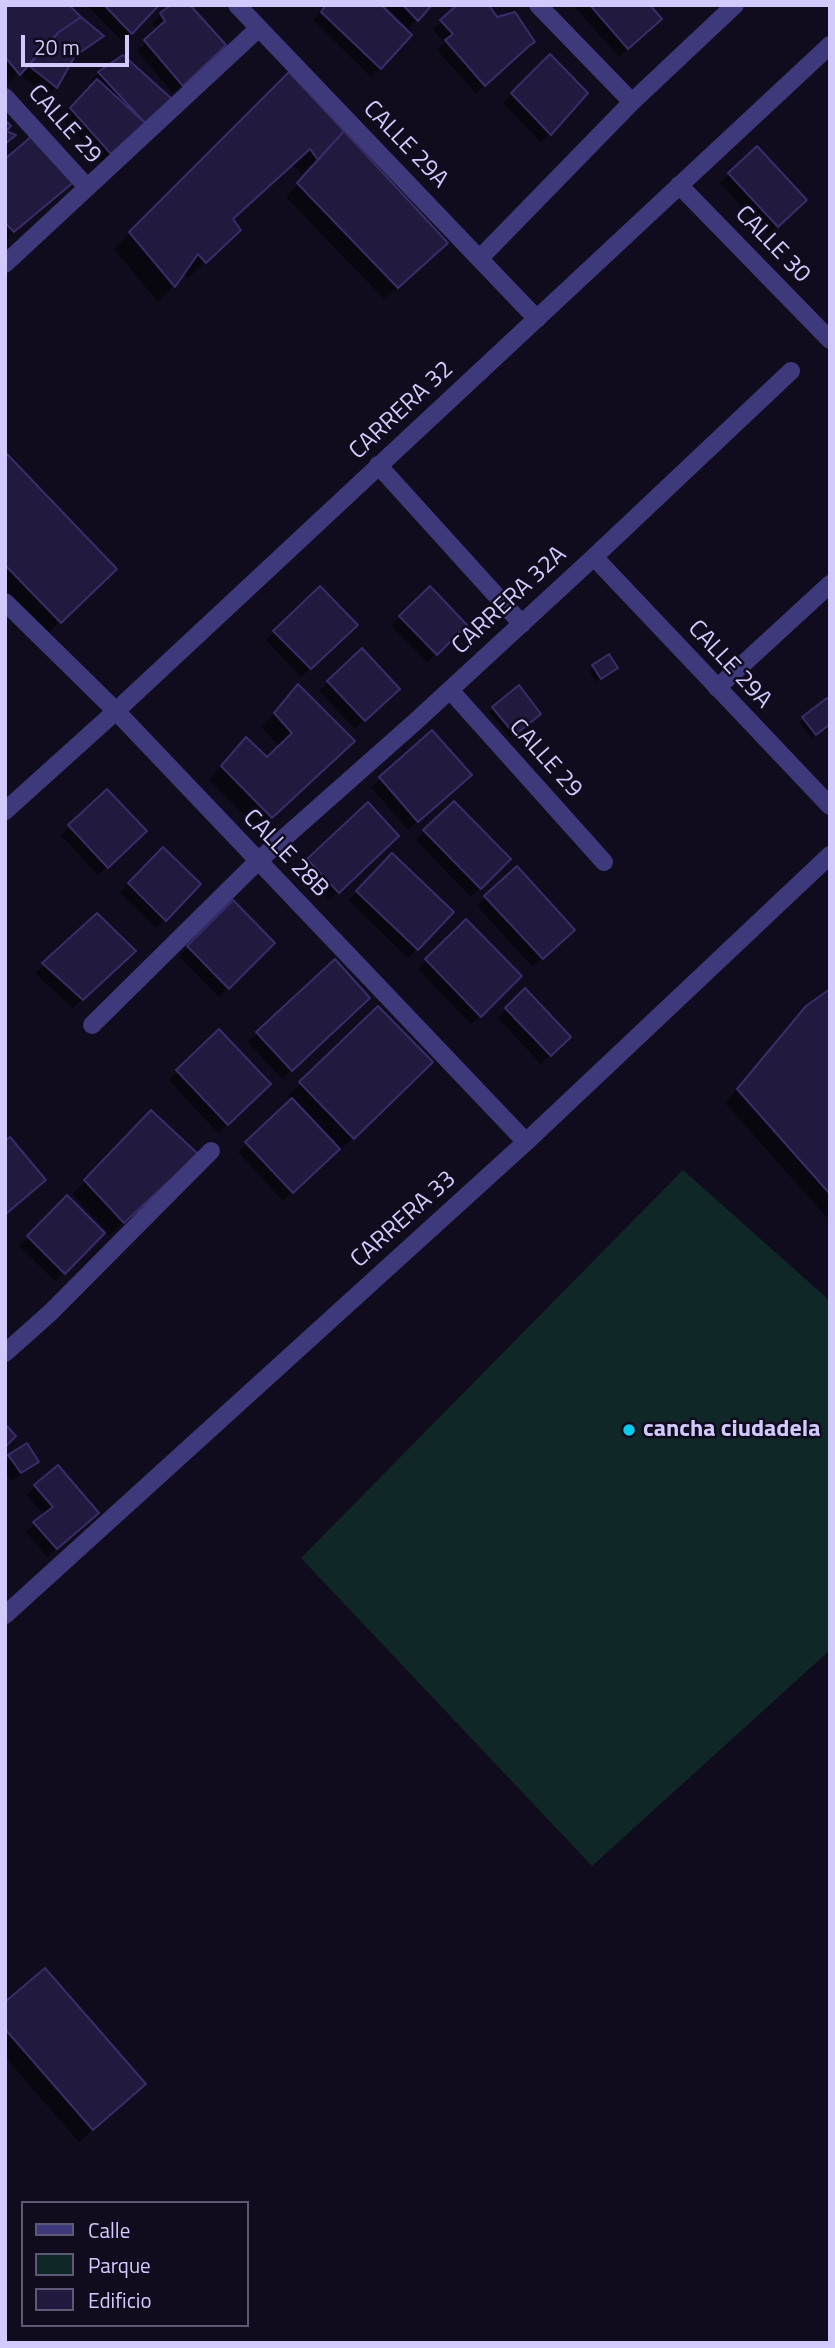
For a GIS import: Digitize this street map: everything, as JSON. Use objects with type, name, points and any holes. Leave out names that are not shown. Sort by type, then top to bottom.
[{"type":"street","name":"CALLE 29A","points":[[237,5],[537,319]]},
{"type":"street","points":[[538,5],[632,102]]},
{"type":"street","points":[[480,258],[632,102],[735,5]]},
{"type":"street","points":[[5,264],[259,29]]},
{"type":"street","name":"CARRERA 32","points":[[5,811],[116,711],[830,45]]},
{"type":"street","name":"CALLE 29","points":[[5,97],[88,187]]},
{"type":"street","name":"CALLE 30","points":[[679,185],[830,340]]},
{"type":"street","name":"CARRERA 32A","points":[[92,1025],[258,861],[522,624],[791,371]]},
{"type":"street","points":[[379,466],[522,624]]},
{"type":"street","name":"CALLE 29A","points":[[594,557],[830,806]]},
{"type":"street","points":[[717,688],[830,584]]},
{"type":"street","name":"CALLE 28B","points":[[5,602],[116,711],[526,1142]]},
{"type":"street","name":"CALLE 29","points":[[450,690],[604,862]]},
{"type":"street","name":"CARRERA 33","points":[[5,1615],[526,1142],[830,855]]},
{"type":"street","points":[[5,1353],[51,1312],[211,1151]]},
{"type":"green space","name":"cancha ciudadela","points":[[683,1170],[830,1301],[830,1650],[592,1866],[301,1558]]},
{"type":"building","points":[[5,5],[69,5],[81,17],[59,32],[20,75],[5,57]]},
{"type":"building","points":[[104,5],[159,5],[132,34]]},
{"type":"building","points":[[171,5],[190,5],[226,45],[183,86],[144,40],[165,21],[160,13]]},
{"type":"building","points":[[326,5],[381,5],[412,35],[381,69],[321,12]]},
{"type":"building","points":[[403,5],[432,5],[418,21]]},
{"type":"building","points":[[457,5],[489,5],[497,17],[515,12],[535,42],[485,86],[445,40],[453,34],[440,20]]},
{"type":"building","points":[[590,5],[650,5],[662,19],[628,49]]},
{"type":"building","points":[[81,17],[104,36],[75,56],[57,88],[28,65],[59,32]]},
{"type":"building","points":[[550,54],[588,93],[551,135],[511,93]]},
{"type":"building","points":[[123,55],[172,99],[145,123],[98,72]]},
{"type":"building","points":[[289,72],[344,131],[318,160],[310,149],[233,219],[241,230],[206,263],[198,254],[175,287],[129,232]]},
{"type":"building","points":[[97,79],[145,123],[111,154],[70,108]]},
{"type":"building","points":[[5,120],[11,126],[6,131],[16,135],[5,144]]},
{"type":"building","points":[[344,131],[448,243],[398,288],[297,183]]},
{"type":"building","points":[[32,136],[75,181],[14,232],[5,223],[5,159]]},
{"type":"building","points":[[757,146],[807,200],[778,227],[728,173]]},
{"type":"building","points":[[5,452],[117,569],[61,623],[5,565]]},
{"type":"building","points":[[320,586],[358,625],[311,669],[273,631]]},
{"type":"building","points":[[430,586],[467,625],[437,655],[399,616]]},
{"type":"building","points":[[362,648],[400,689],[365,721],[327,681]]},
{"type":"building","points":[[609,654],[618,668],[601,679],[592,665]]},
{"type":"building","points":[[298,684],[355,741],[272,818],[221,766],[246,737],[267,757],[292,733],[274,713]]},
{"type":"building","points":[[519,685],[541,714],[515,735],[492,707]]},
{"type":"building","points":[[827,698],[830,702],[830,724],[816,735],[802,717]]},
{"type":"building","points":[[432,730],[472,775],[418,822],[379,777]]},
{"type":"building","points":[[107,789],[147,831],[108,868],[68,825]]},
{"type":"building","points":[[454,801],[511,859],[481,889],[423,830]]},
{"type":"building","points":[[368,802],[399,836],[339,893],[307,859]]},
{"type":"building","points":[[163,847],[201,884],[166,921],[128,883]]},
{"type":"building","points":[[392,853],[454,912],[418,950],[356,891]]},
{"type":"building","points":[[517,866],[575,930],[543,959],[484,896]]},
{"type":"building","points":[[233,900],[275,943],[229,989],[187,946]]},
{"type":"building","points":[[97,913],[136,951],[83,1000],[42,963]]},
{"type":"building","points":[[466,919],[522,976],[481,1017],[425,959]]},
{"type":"building","points":[[335,959],[370,998],[292,1071],[256,1032]]},
{"type":"building","points":[[525,988],[571,1037],[551,1056],[505,1008]]},
{"type":"building","points":[[830,989],[830,1194],[737,1089],[806,1006]]},
{"type":"building","points":[[378,1006],[433,1062],[354,1139],[299,1082]]},
{"type":"building","points":[[219,1029],[271,1084],[228,1125],[176,1070]]},
{"type":"building","points":[[292,1098],[340,1149],[293,1193],[245,1142]]},
{"type":"building","points":[[151,1110],[198,1154],[124,1223],[84,1180]]},
{"type":"building","points":[[10,1137],[46,1180],[7,1213],[5,1141]]},
{"type":"building","points":[[67,1195],[105,1233],[65,1274],[27,1236]]},
{"type":"building","points":[[5,1424],[16,1436],[5,1447]]},
{"type":"building","points":[[27,1443],[39,1462],[21,1473],[8,1455]]},
{"type":"building","points":[[58,1465],[99,1513],[57,1549],[33,1522],[53,1507],[34,1485]]},
{"type":"building","points":[[45,1968],[146,2084],[93,2130],[5,2029],[5,2002]]},
{"type":"place","name":"cancha ciudadela","points":[[629,1430]]}]
